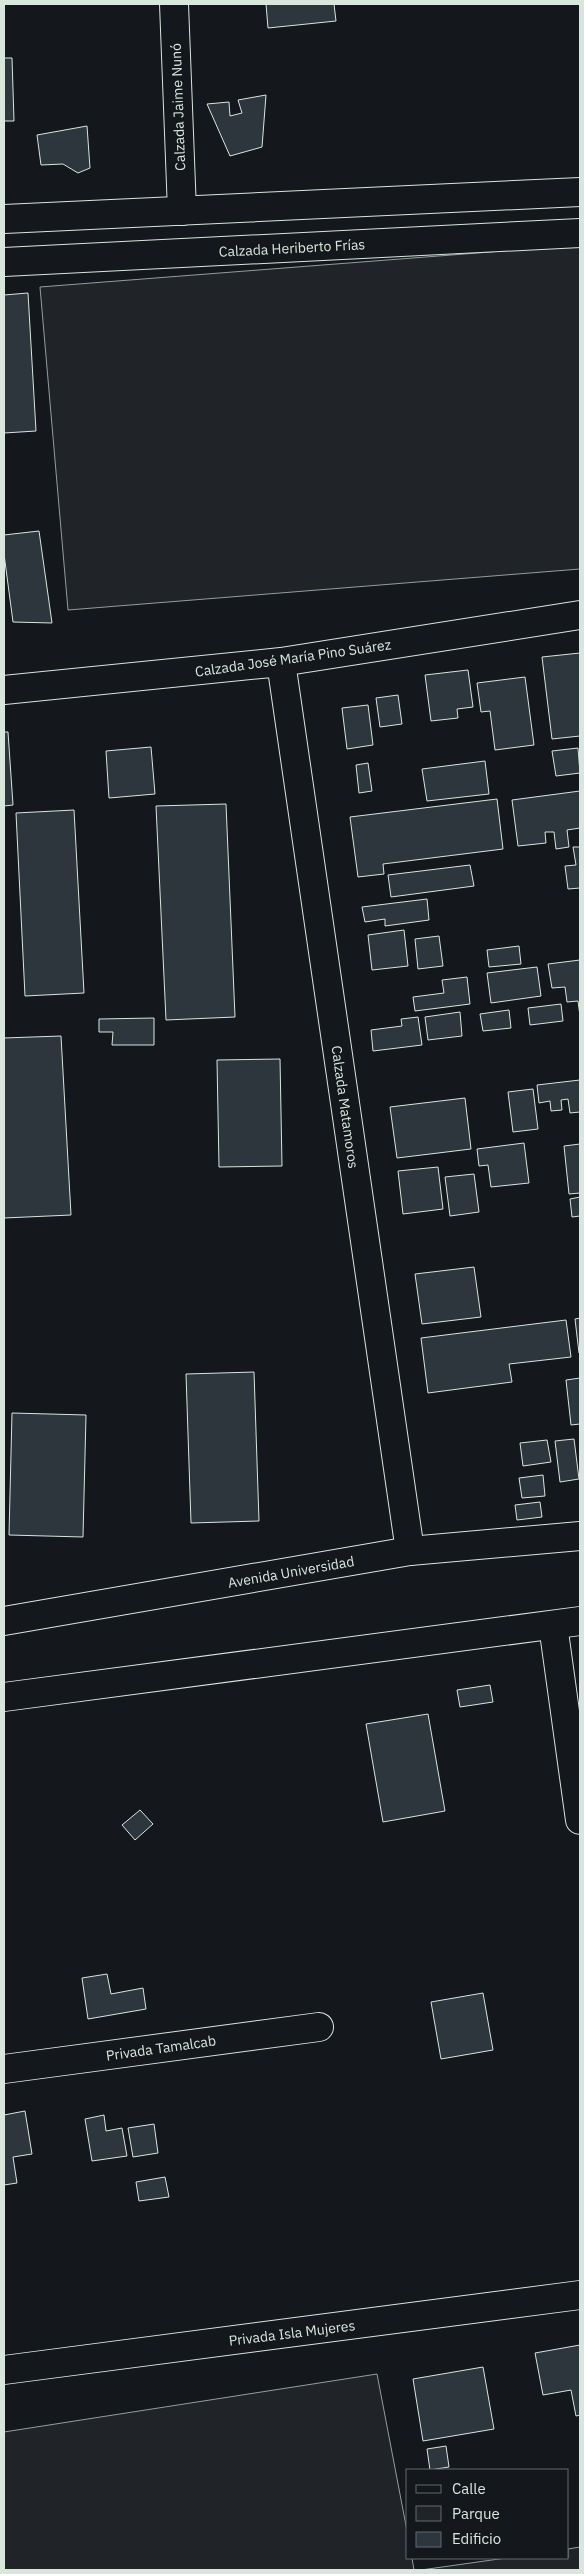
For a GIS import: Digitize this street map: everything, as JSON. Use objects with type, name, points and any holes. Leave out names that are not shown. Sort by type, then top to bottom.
[{"type":"street","name":"Calzada Jaime Nunó","points":[[174,4],[182,211]]},
{"type":"street","points":[[4,219],[580,192]]},
{"type":"street","name":"Calzada Heriberto Frías","points":[[4,262],[580,233]]},
{"type":"street","name":"Calzada José María Pino Suárez","points":[[4,690],[281,662],[580,615]]},
{"type":"street","name":"Calzada Matamoros","points":[[281,662],[410,1551]]},
{"type":"street","name":"Avenida Universidad","points":[[4,1621],[410,1551],[580,1536]]},
{"type":"street","points":[[4,1696],[580,1621]]},
{"type":"street","points":[[553,1625],[580,1820]]},
{"type":"street","name":"Privada Tamalcab","points":[[4,2069],[319,2027]]},
{"type":"street","name":"Privada Isla Mujeres","points":[[4,2370],[580,2296]]},
{"type":"green space","points":[[580,245],[580,569],[68,610],[40,287]]},
{"type":"green space","points":[[377,2374],[406,2526],[406,2559],[412,2559],[414,2570],[4,2570],[4,2432]]},
{"type":"green space","points":[[580,2547],[580,2570],[421,2570],[499,2559],[569,2559],[569,2549]]},
{"type":"building","points":[[266,4],[334,4],[336,21],[268,28]]},
{"type":"building","points":[[4,58],[12,58],[14,121],[4,121]]},
{"type":"building","points":[[266,95],[262,147],[230,156],[207,104],[229,102],[230,116],[242,113],[238,100]]},
{"type":"building","points":[[87,126],[90,168],[78,173],[63,164],[41,165],[37,135]]},
{"type":"building","points":[[28,293],[36,431],[4,433],[4,295]]},
{"type":"building","points":[[39,531],[52,623],[13,622],[4,554],[4,535]]},
{"type":"building","points":[[580,653],[580,736],[552,739],[542,657]]},
{"type":"building","points":[[468,670],[473,707],[457,709],[458,718],[431,721],[425,675]]},
{"type":"building","points":[[525,677],[534,745],[495,750],[490,711],[481,712],[477,683]]},
{"type":"building","points":[[398,695],[402,724],[380,727],[376,698]]},
{"type":"building","points":[[368,705],[373,745],[347,749],[342,708]]},
{"type":"building","points":[[4,732],[8,732],[13,805],[4,806]]},
{"type":"building","points":[[151,747],[155,794],[109,798],[106,751]]},
{"type":"building","points":[[578,748],[580,773],[556,776],[552,751]]},
{"type":"building","points":[[485,761],[489,794],[427,801],[422,769]]},
{"type":"building","points":[[368,763],[372,791],[359,793],[356,765]]},
{"type":"building","points":[[580,791],[580,828],[567,830],[569,847],[556,849],[554,832],[545,832],[546,843],[518,846],[512,800]]},
{"type":"building","points":[[497,799],[503,849],[383,864],[384,874],[358,877],[350,817]]},
{"type":"building","points":[[226,804],[235,1017],[166,1020],[156,806]]},
{"type":"building","points":[[74,810],[84,993],[25,996],[16,813]]},
{"type":"building","points":[[573,847],[580,847],[580,888],[568,889],[565,866],[576,865]]},
{"type":"building","points":[[470,865],[474,886],[391,897],[388,875]]},
{"type":"building","points":[[427,899],[429,920],[385,926],[385,919],[365,922],[362,907]]},
{"type":"building","points":[[404,930],[408,966],[372,970],[368,935]]},
{"type":"building","points":[[439,936],[443,966],[418,969],[415,939]]},
{"type":"building","points":[[519,946],[521,964],[489,967],[487,950]]},
{"type":"building","points":[[580,960],[580,1016],[578,1001],[567,1002],[565,987],[552,988],[548,964]]},
{"type":"building","points":[[537,967],[541,996],[491,1003],[487,973]]},
{"type":"building","points":[[467,977],[470,1004],[415,1011],[413,997],[444,993],[442,980]]},
{"type":"building","points":[[561,1004],[563,1021],[530,1025],[528,1008]]},
{"type":"building","points":[[509,1010],[511,1028],[483,1031],[480,1014]]},
{"type":"building","points":[[460,1012],[462,1036],[428,1040],[425,1017]]},
{"type":"building","points":[[418,1017],[422,1045],[373,1051],[371,1030],[402,1026],[401,1019]]},
{"type":"building","points":[[154,1018],[154,1045],[112,1045],[113,1032],[99,1032],[99,1019]]},
{"type":"building","points":[[61,1036],[71,1215],[4,1218],[4,1038]]},
{"type":"building","points":[[280,1059],[282,1166],[219,1167],[217,1060]]},
{"type":"building","points":[[580,1080],[580,1112],[570,1113],[568,1099],[561,1100],[562,1110],[551,1111],[550,1101],[539,1103],[537,1085]]},
{"type":"building","points":[[533,1089],[538,1129],[513,1132],[508,1092]]},
{"type":"building","points":[[465,1098],[471,1149],[397,1158],[390,1107]]},
{"type":"building","points":[[524,1143],[529,1183],[491,1187],[488,1165],[479,1166],[477,1149]]},
{"type":"building","points":[[580,1144],[580,1193],[569,1194],[564,1146]]},
{"type":"building","points":[[438,1167],[443,1209],[403,1214],[398,1171]]},
{"type":"building","points":[[474,1174],[479,1212],[450,1216],[445,1177]]},
{"type":"building","points":[[580,1197],[580,1216],[572,1217],[570,1199]]},
{"type":"building","points":[[474,1267],[481,1317],[422,1324],[415,1274]]},
{"type":"building","points":[[580,1318],[580,1352],[579,1353],[575,1319]]},
{"type":"building","points":[[566,1320],[571,1357],[509,1364],[512,1382],[428,1393],[421,1338]]},
{"type":"building","points":[[254,1372],[259,1521],[191,1523],[186,1374]]},
{"type":"building","points":[[580,1378],[580,1424],[571,1425],[566,1380]]},
{"type":"building","points":[[12,1413],[86,1415],[83,1537],[9,1535]]},
{"type":"building","points":[[574,1439],[579,1479],[560,1482],[555,1441]]},
{"type":"building","points":[[547,1440],[551,1462],[523,1466],[520,1443]]},
{"type":"building","points":[[543,1475],[545,1496],[522,1498],[519,1478]]},
{"type":"building","points":[[540,1502],[542,1517],[517,1520],[515,1505]]},
{"type":"building","points":[[490,1685],[493,1702],[460,1707],[457,1690]]},
{"type":"building","points":[[428,1714],[445,1811],[383,1822],[366,1724]]},
{"type":"building","points":[[140,1810],[153,1824],[135,1840],[122,1825]]},
{"type":"building","points":[[107,1974],[111,1994],[143,1988],[146,2009],[88,2019],[82,1978]]},
{"type":"building","points":[[483,1993],[493,2050],[441,2059],[431,2002]]},
{"type":"building","points":[[25,2111],[32,2154],[13,2157],[17,2183],[4,2185],[4,2115]]},
{"type":"building","points":[[104,2115],[106,2131],[122,2128],[127,2156],[92,2161],[85,2119]]},
{"type":"building","points":[[154,2124],[158,2153],[133,2157],[128,2128]]},
{"type":"building","points":[[165,2177],[169,2197],[139,2201],[136,2182]]},
{"type":"building","points":[[580,2345],[580,2415],[576,2416],[571,2390],[543,2395],[535,2353]]},
{"type":"building","points":[[483,2367],[494,2429],[423,2441],[413,2379]]},
{"type":"building","points":[[446,2446],[449,2467],[430,2469],[427,2449]]}]
